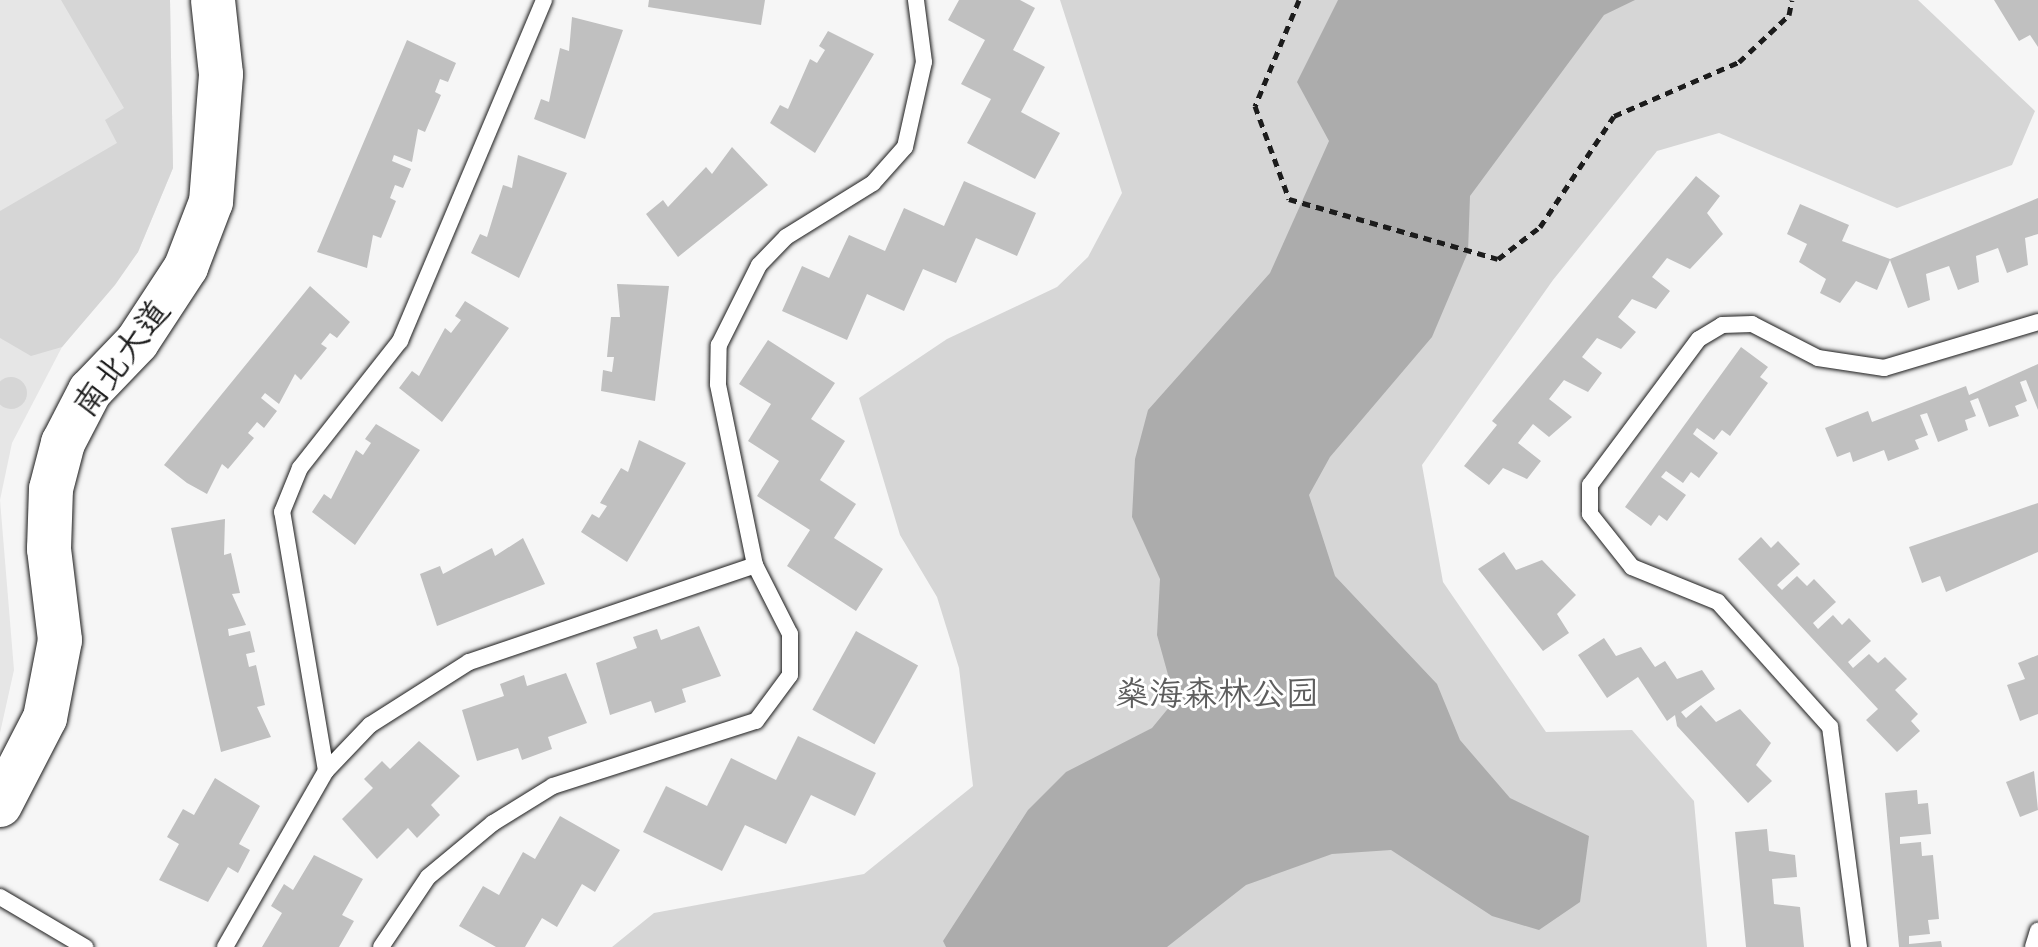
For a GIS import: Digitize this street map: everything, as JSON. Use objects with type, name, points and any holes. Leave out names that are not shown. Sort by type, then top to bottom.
[{"type":"street","name":"南北大道","points":[[0,805],[45,718],[60,640],[49,549],[51,489],[63,443],[90,391],[137,342],[186,267],[211,202],[221,74],[213,0]]},
{"type":"lane","points":[[326,771],[282,512],[300,468],[400,341],[544,0]]},
{"type":"lane","points":[[381,947],[428,877],[553,786],[756,721],[790,675],[790,634],[755,565],[718,384],[719,345],[759,265],[786,237],[873,183],[905,147],[924,62],[916,0]]},
{"type":"lane","points":[[1859,947],[1830,727],[1718,602],[1632,567],[1590,514],[1590,485],[1699,339],[1722,325],[1752,324],[1818,358],[1884,368],[2038,322]]},
{"type":"lane","points":[[225,947],[326,771],[370,725],[469,662],[755,565]]},
{"type":"lane","points":[[0,897],[85,947]]},
{"type":"lane","points":[[2033,947],[2038,931]]},
{"type":"path","points":[[1299,0],[1255,106],[1289,199],[1498,259],[1540,227],[1614,116],[1739,62],[1789,15],[1792,0]]},
{"type":"shaded area","points":[[0,0],[170,0],[173,168],[138,252],[62,347],[12,443],[0,500]]},
{"type":"shaded area","points":[[1338,0],[1635,0],[1604,15],[1470,196],[1468,252],[1432,337],[1330,457],[1309,495],[1335,576],[1437,684],[1460,740],[1510,798],[1589,836],[1580,902],[1539,930],[1492,916],[1391,850],[1332,854],[1246,885],[1167,947],[946,947],[943,941],[1028,810],[1066,772],[1152,728],[1175,700],[1157,635],[1160,579],[1132,517],[1135,459],[1148,410],[1270,273],[1329,141],[1297,82]]},
{"type":"shaded area","points":[[0,500],[14,670],[0,733]]},
{"type":"green space","points":[[61,0],[170,0],[173,168],[138,252],[115,285],[62,347],[31,356],[0,338],[0,211],[117,143],[105,120],[124,108]]},
{"type":"green space","name":"燊海森林公园","points":[[1060,0],[1918,0],[2035,111],[2012,165],[1897,208],[1719,133],[1657,151],[1553,280],[1422,465],[1443,582],[1546,732],[1632,730],[1694,801],[1707,947],[612,947],[654,913],[864,874],[973,786],[959,668],[937,597],[900,535],[859,398],[947,339],[1057,287],[1088,257],[1122,193]]},
{"type":"green space","points":[[11,377],[22,382],[27,393],[22,404],[11,409],[0,404],[-5,393],[0,382]]},
{"type":"building","points":[[649,0],[765,0],[761,25],[648,7]]},
{"type":"building","points":[[959,0],[1020,0],[1035,8],[1013,50],[1045,67],[1021,112],[1060,133],[1035,179],[967,143],[991,99],[961,84],[985,40],[948,20]]},
{"type":"building","points":[[1994,0],[2038,0],[2038,47],[2030,35],[2019,41]]},
{"type":"building","points":[[572,17],[623,30],[585,139],[534,119],[541,99],[549,102],[560,48],[569,51]]},
{"type":"building","points":[[828,31],[874,54],[815,153],[770,123],[780,105],[788,109],[810,59],[817,63],[825,50],[819,46]]},
{"type":"building","points":[[407,40],[456,63],[448,82],[440,79],[435,92],[441,95],[425,132],[418,129],[412,162],[394,155],[392,161],[411,169],[403,188],[395,185],[390,198],[396,201],[381,238],[373,235],[367,268],[317,252]]},
{"type":"building","points":[[732,147],[768,185],[678,257],[646,214],[663,200],[668,207],[706,167],[712,174]]},
{"type":"building","points":[[518,155],[567,173],[519,278],[471,253],[480,234],[487,237],[503,185],[512,188]]},
{"type":"building","points":[[1696,176],[1720,196],[1707,213],[1723,234],[1690,269],[1667,258],[1652,277],[1670,291],[1656,309],[1632,299],[1618,317],[1636,332],[1621,349],[1597,338],[1582,357],[1602,373],[1588,392],[1564,380],[1549,399],[1572,417],[1549,437],[1533,424],[1518,443],[1541,461],[1527,479],[1503,468],[1489,485],[1464,466],[1497,425],[1492,421]]},
{"type":"building","points":[[964,181],[1036,213],[1017,256],[976,238],[956,283],[923,269],[904,311],[867,294],[847,340],[782,311],[802,266],[829,278],[849,235],[885,251],[904,208],[944,226]]},
{"type":"building","points":[[2038,198],[2038,234],[2025,238],[2028,265],[2007,273],[1998,248],[1976,256],[1979,282],[1958,290],[1949,266],[1926,274],[1930,300],[1908,308],[1890,260],[1877,290],[1856,281],[1840,303],[1820,293],[1826,279],[1799,262],[1807,244],[1787,234],[1800,204],[1849,225],[1842,241],[1890,259]]},
{"type":"building","points":[[617,284],[669,286],[655,401],[601,391],[603,370],[612,372],[614,357],[607,357],[611,317],[620,317]]},
{"type":"building","points":[[310,286],[350,322],[337,338],[330,333],[321,344],[327,348],[301,380],[295,374],[279,404],[265,393],[261,398],[277,411],[264,428],[257,422],[248,433],[254,438],[228,469],[222,464],[207,494],[187,483],[164,465]]},
{"type":"building","points":[[465,301],[509,328],[442,422],[399,388],[412,371],[419,376],[445,328],[451,333],[461,320],[455,316]]},
{"type":"building","points":[[768,340],[835,383],[811,419],[845,441],[820,480],[856,504],[834,538],[883,569],[856,611],[787,566],[810,530],[757,496],[779,461],[748,441],[771,404],[739,384]]},
{"type":"building","points":[[1741,347],[1768,367],[1760,377],[1768,383],[1730,436],[1722,430],[1714,440],[1697,428],[1693,434],[1718,453],[1699,478],[1691,472],[1683,483],[1666,471],[1661,477],[1686,495],[1667,521],[1659,515],[1651,526],[1625,507]]},
{"type":"building","points":[[2038,364],[2038,410],[2026,380],[2020,382],[2027,401],[2015,406],[2019,416],[1989,427],[1978,398],[1970,401],[1976,416],[1965,420],[1968,430],[1938,442],[1927,413],[1920,415],[1928,435],[1915,440],[1919,449],[1888,461],[1884,450],[1853,462],[1850,452],[1837,457],[1825,428],[1868,411],[1872,422],[1966,386],[1969,395]]},
{"type":"building","points":[[376,424],[420,450],[355,545],[312,512],[324,494],[331,499],[356,450],[363,455],[371,443],[365,439]]},
{"type":"building","points":[[639,440],[686,463],[627,562],[581,532],[592,514],[599,518],[607,506],[600,503],[621,468],[628,472]]},
{"type":"building","points":[[2038,503],[2038,552],[1946,592],[1940,576],[1922,583],[1909,547]]},
{"type":"building","points":[[225,519],[224,555],[231,553],[240,593],[232,594],[246,625],[228,629],[229,636],[250,631],[255,652],[246,654],[249,667],[256,665],[265,705],[257,707],[271,737],[221,752],[171,528]]},
{"type":"building","points":[[1761,537],[1771,548],[1778,541],[1800,564],[1777,585],[1782,590],[1797,576],[1807,586],[1814,579],[1836,602],[1813,623],[1818,629],[1833,615],[1842,625],[1849,618],[1871,641],[1848,662],[1853,668],[1869,654],[1878,663],[1885,657],[1907,679],[1895,690],[1918,714],[1911,721],[1920,731],[1897,752],[1866,720],[1878,709],[1738,559]]},
{"type":"building","points":[[523,538],[545,584],[437,626],[420,574],[440,566],[443,574],[492,548],[495,556]]},
{"type":"building","points":[[1504,552],[1516,570],[1542,560],[1576,595],[1557,614],[1569,633],[1543,651],[1478,569]]},
{"type":"building","points":[[699,626],[721,676],[682,689],[686,702],[655,713],[651,701],[610,715],[596,663],[637,648],[633,637],[657,629],[661,640]]},
{"type":"building","points":[[856,631],[918,665],[874,744],[812,710]]},
{"type":"building","points":[[1604,638],[1616,656],[1641,647],[1655,667],[1665,661],[1677,679],[1702,670],[1715,689],[1681,712],[1686,718],[1701,705],[1716,722],[1740,709],[1771,743],[1756,765],[1772,781],[1748,803],[1677,726],[1675,715],[1667,721],[1638,677],[1607,698],[1578,655]]},
{"type":"building","points":[[2038,655],[2038,714],[2020,721],[2007,685],[2025,679],[2018,663]]},
{"type":"building","points":[[566,673],[587,723],[548,737],[552,749],[522,760],[518,748],[477,761],[462,710],[504,696],[500,684],[524,675],[527,686]]},
{"type":"building","points":[[798,736],[876,773],[855,816],[811,795],[786,844],[745,825],[722,871],[643,832],[666,786],[707,806],[731,758],[776,780]]},
{"type":"building","points":[[419,741],[460,776],[431,805],[440,815],[417,838],[408,828],[377,859],[342,819],[373,788],[364,779],[382,761],[390,769]]},
{"type":"building","points":[[2034,771],[2038,810],[2020,817],[2006,782]]},
{"type":"building","points":[[215,778],[260,806],[239,844],[250,850],[238,873],[228,867],[208,902],[159,880],[179,844],[167,837],[183,809],[194,815]]},
{"type":"building","points":[[1917,790],[1918,804],[1928,803],[1931,834],[1900,837],[1900,844],[1921,842],[1922,856],[1933,855],[1939,919],[1928,920],[1930,934],[1909,936],[1909,944],[1941,941],[1942,947],[1899,947],[1885,793]]},
{"type":"building","points":[[560,816],[620,850],[595,892],[582,884],[557,927],[542,918],[525,947],[496,947],[459,926],[483,886],[499,895],[523,852],[535,859]]},
{"type":"building","points":[[1767,829],[1769,851],[1795,855],[1797,877],[1772,879],[1774,904],[1800,907],[1804,947],[1746,947],[1735,832]]},
{"type":"building","points":[[314,855],[363,879],[342,915],[354,921],[339,947],[262,947],[282,913],[271,906],[284,884],[293,890]]}]
